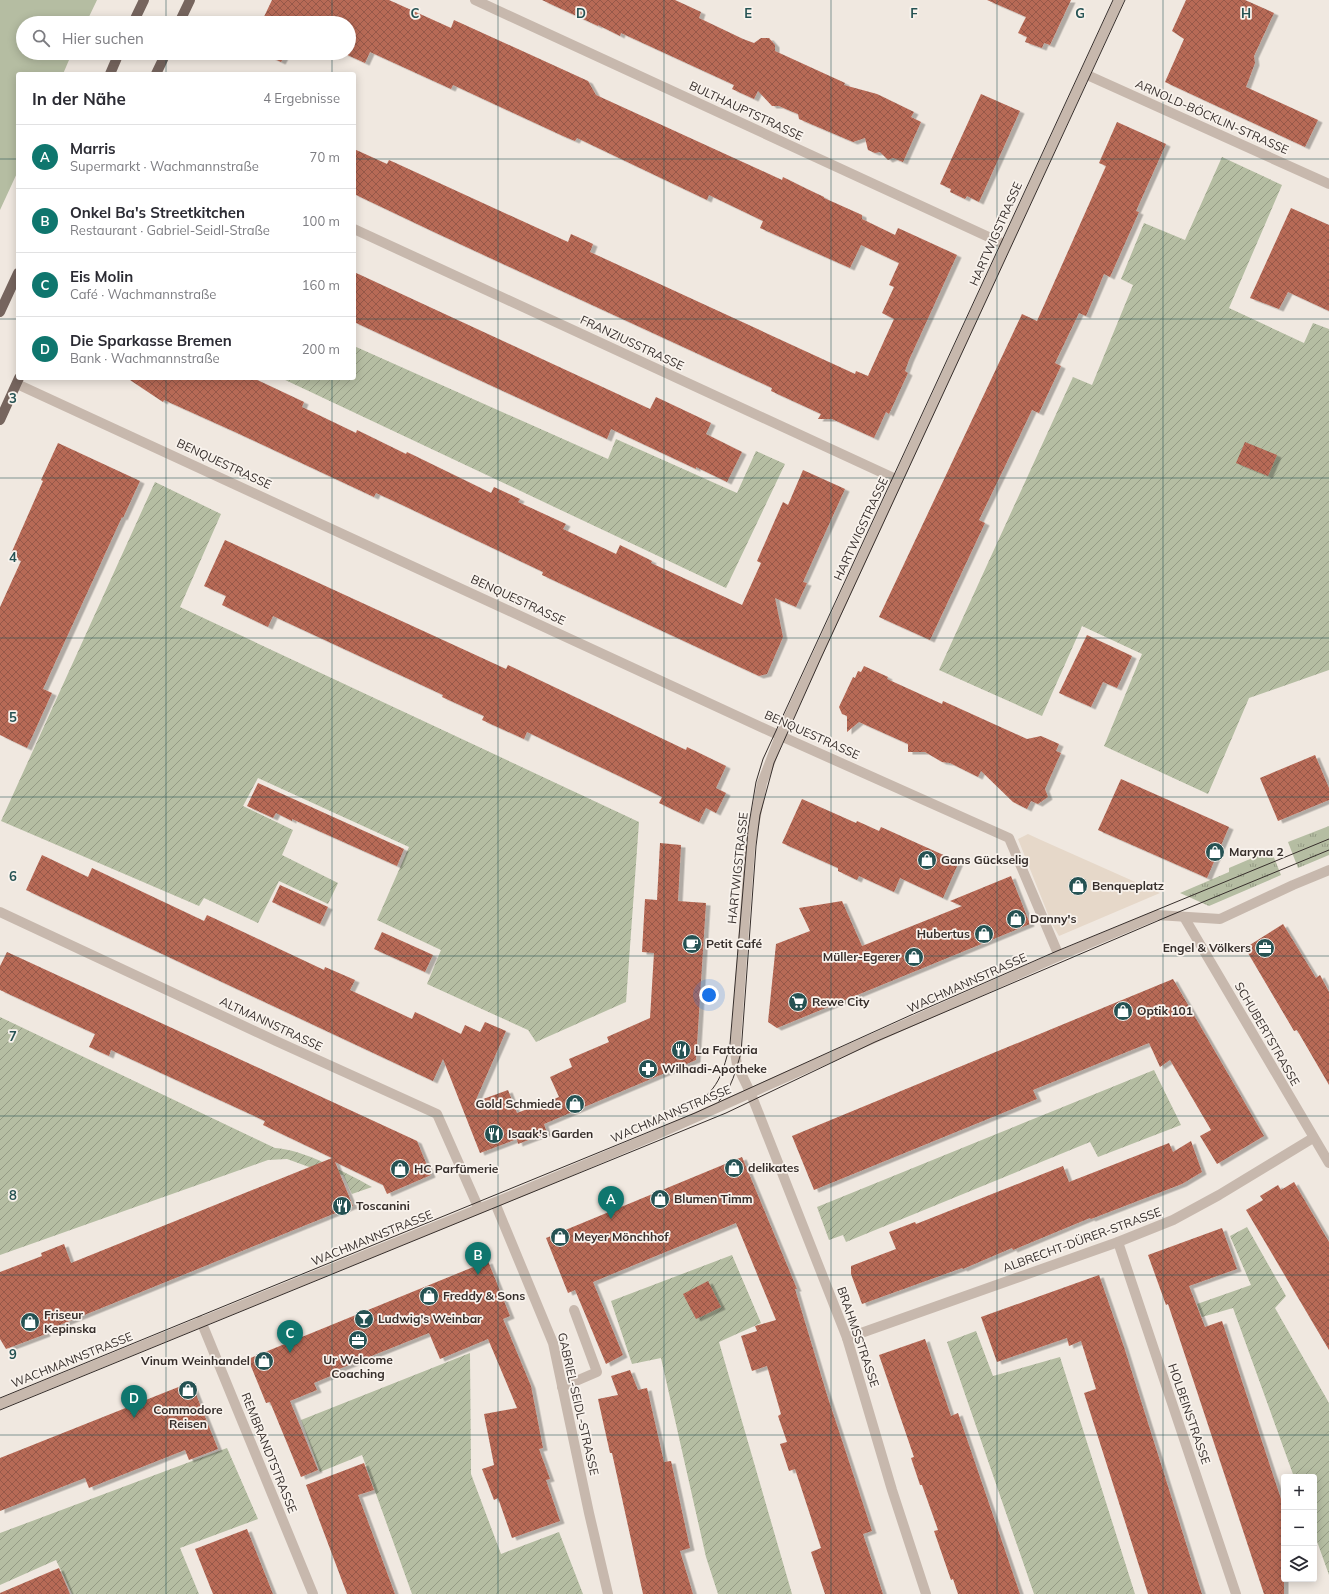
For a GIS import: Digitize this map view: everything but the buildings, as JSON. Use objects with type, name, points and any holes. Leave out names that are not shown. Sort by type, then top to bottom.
[{"type":"main road","points":[[136,16],[144,0]]},
{"type":"main road","points":[[182,16],[190,0]]},
{"type":"main road","points":[[111,72],[116,60]]},
{"type":"main road","points":[[157,72],[163,60]]},
{"type":"main road","points":[[0,312],[16,277]]},
{"type":"main road","points":[[0,420],[18,381]]},
{"type":"street","name":"BULTHAUPTSTRASSE","points":[[475,0],[1006,245]]},
{"type":"street","name":"HARTWIGSTRASSE","points":[[751,1094],[737,1065],[735,1052],[750,846],[762,783],[780,736],[1119,0]]},
{"type":"street","name":"ARNOLD-BÖCKLIN-STRASSE","points":[[1085,74],[1329,184]]},
{"type":"street","name":"FRANZIUSSTRASSE","points":[[356,230],[898,480]]},
{"type":"street","name":"BENQUESTRASSE","points":[[18,381],[780,736],[1009,838],[1059,956]]},
{"type":"street","name":"WACHMANNSTRASSE","points":[[0,1404],[201,1321],[495,1203],[751,1094],[1059,956],[1157,915],[1220,919],[1329,870]]},
{"type":"street","name":"ALTMANNSTRASSE","points":[[0,912],[437,1114],[479,1209]]},
{"type":"street","name":"SCHUBERTSTRASSE","points":[[1184,917],[1329,1163]]},
{"type":"street","name":"BRAHMSSTRASSE","points":[[751,1094],[847,1338],[892,1490],[926,1594]]},
{"type":"street","name":"ALBRECHT-DÜRER-STRASSE","points":[[847,1338],[1118,1242],[1174,1220],[1219,1195],[1313,1138]]},
{"type":"street","name":"GABRIEL-SEIDL-STRASSE","points":[[495,1203],[553,1343],[589,1513],[608,1594]]},
{"type":"street","name":"HOLBEINSTRASSE","points":[[1118,1242],[1236,1594]]},
{"type":"street","points":[[562,1387],[598,1372],[574,1310]]},
{"type":"street","name":"REMBRANDTSTRASSE","points":[[201,1321],[314,1594]]},
{"type":"green space","points":[[0,0],[97,0],[89,16],[16,16],[16,60],[69,60],[64,72],[16,72],[16,175],[0,210]]},
{"type":"green space","points":[[1222,157],[1282,185],[1229,308],[1304,343],[1313,323],[1329,329],[1329,670],[1249,698],[1208,794],[1104,746],[1142,654],[1082,626],[1042,716],[939,670],[1073,377],[1092,385],[1133,285],[1121,279],[1144,223],[1185,240]]},
{"type":"green space","points":[[356,347],[608,459],[616,439],[737,493],[756,451],[785,464],[726,588],[285,380],[356,380]]},
{"type":"green space","points":[[155,482],[221,514],[180,607],[639,822],[626,1002],[536,1042],[528,1030],[427,984],[441,950],[377,920],[409,847],[258,778],[243,806],[293,830],[282,855],[338,883],[328,904],[279,881],[258,923],[204,898],[199,906],[1,821]]},
{"type":"green space","points":[[1329,826],[1329,855],[1298,868],[1288,842]]},
{"type":"green space","points":[[1271,850],[1281,875],[1209,906],[1180,893],[1229,872],[1229,868]]},
{"type":"green space","points":[[0,1017],[275,1148],[286,1149],[311,1157],[372,1187],[352,1194],[343,1175],[323,1172],[287,1159],[268,1160],[0,1255]]},
{"type":"green space","points":[[1154,1070],[1181,1125],[1098,1157],[1090,1142],[846,1242],[843,1235],[829,1240],[817,1207]]},
{"type":"green space","points":[[1247,1227],[1286,1296],[1275,1308],[1329,1403],[1329,1575],[1317,1541],[1317,1474],[1293,1474],[1233,1308],[1202,1317],[1197,1304],[1251,1285],[1230,1236]]},
{"type":"green space","points":[[732,1255],[761,1323],[719,1342],[792,1594],[718,1594],[706,1557],[661,1358],[632,1364],[611,1301]]},
{"type":"green space","points":[[976,1331],[993,1376],[1060,1357],[1135,1594],[1034,1594],[947,1342]]},
{"type":"green space","points":[[470,1353],[471,1474],[501,1554],[559,1532],[583,1594],[412,1594],[362,1455],[320,1472],[301,1420]]},
{"type":"green space","points":[[227,1448],[258,1519],[180,1548],[199,1594],[72,1594],[56,1560],[0,1585],[0,1533]]},
{"type":"shaded area","name":"Benqueplatz","points":[[1028,834],[1160,893],[1059,936],[1052,924],[1018,839]]},
{"type":"tram line","points":[[684,1113],[710,1092],[716,1084],[724,1068],[730,1044],[748,830],[756,782],[763,759],[1113,0]]},
{"type":"tram line","points":[[719,1101],[730,1085],[741,1053],[756,846],[760,815],[774,763],[1125,0]]},
{"type":"tram line","points":[[0,1398],[695,1113],[911,1015],[1057,951],[1329,839]]},
{"type":"tram line","points":[[0,1410],[726,1113],[875,1042],[1169,916],[1329,850]]},
{"type":"place","name":"Maryna 2","points":[[1215,852]]},
{"type":"place","name":"Gans Gückselig","points":[[927,860]]},
{"type":"place","name":"Benqueplatz","points":[[1078,886]]},
{"type":"place","name":"Danny's","points":[[1016,919]]},
{"type":"place","name":"Hubertus","points":[[984,934]]},
{"type":"place","name":"Petit Café","points":[[692,944]]},
{"type":"place","name":"Engel & Völkers","points":[[1265,948]]},
{"type":"place","name":"Müller-Egerer","points":[[914,957]]},
{"type":"place","name":"Rewe City","points":[[798,1002]]},
{"type":"place","name":"Optik 101","points":[[1123,1011]]},
{"type":"place","name":"La Fattoria","points":[[681,1050]]},
{"type":"place","name":"Wilhadi-Apotheke","points":[[648,1069]]},
{"type":"place","name":"Gold Schmiede","points":[[575,1104]]},
{"type":"place","name":"Isaak's Garden","points":[[494,1134]]},
{"type":"place","name":"delikates","points":[[734,1168]]},
{"type":"place","name":"HC Parfümerie","points":[[400,1169]]},
{"type":"place","name":"Blumen Timm","points":[[660,1199]]},
{"type":"place","name":"Toscanini","points":[[342,1206]]},
{"type":"place","name":"Marris","points":[[611,1219]]},
{"type":"place","name":"Meyer Mönchhof","points":[[560,1237]]},
{"type":"place","name":"Onkel Ba's Streetkitchen","points":[[478,1275]]},
{"type":"place","name":"Freddy & Sons","points":[[429,1296]]},
{"type":"place","name":"Ludwig's Weinbar","points":[[364,1319]]},
{"type":"place","name":"Friseur Kepinska","points":[[30,1322]]},
{"type":"place","name":"Ur Welcome Coaching","points":[[358,1340]]},
{"type":"place","name":"Eis Molin","points":[[290,1353]]},
{"type":"place","name":"Vinum Weinhandel","points":[[264,1361]]},
{"type":"place","name":"Commodore Reisen","points":[[188,1390]]},
{"type":"place","name":"Die Sparkasse Bremen","points":[[134,1418]]}]
